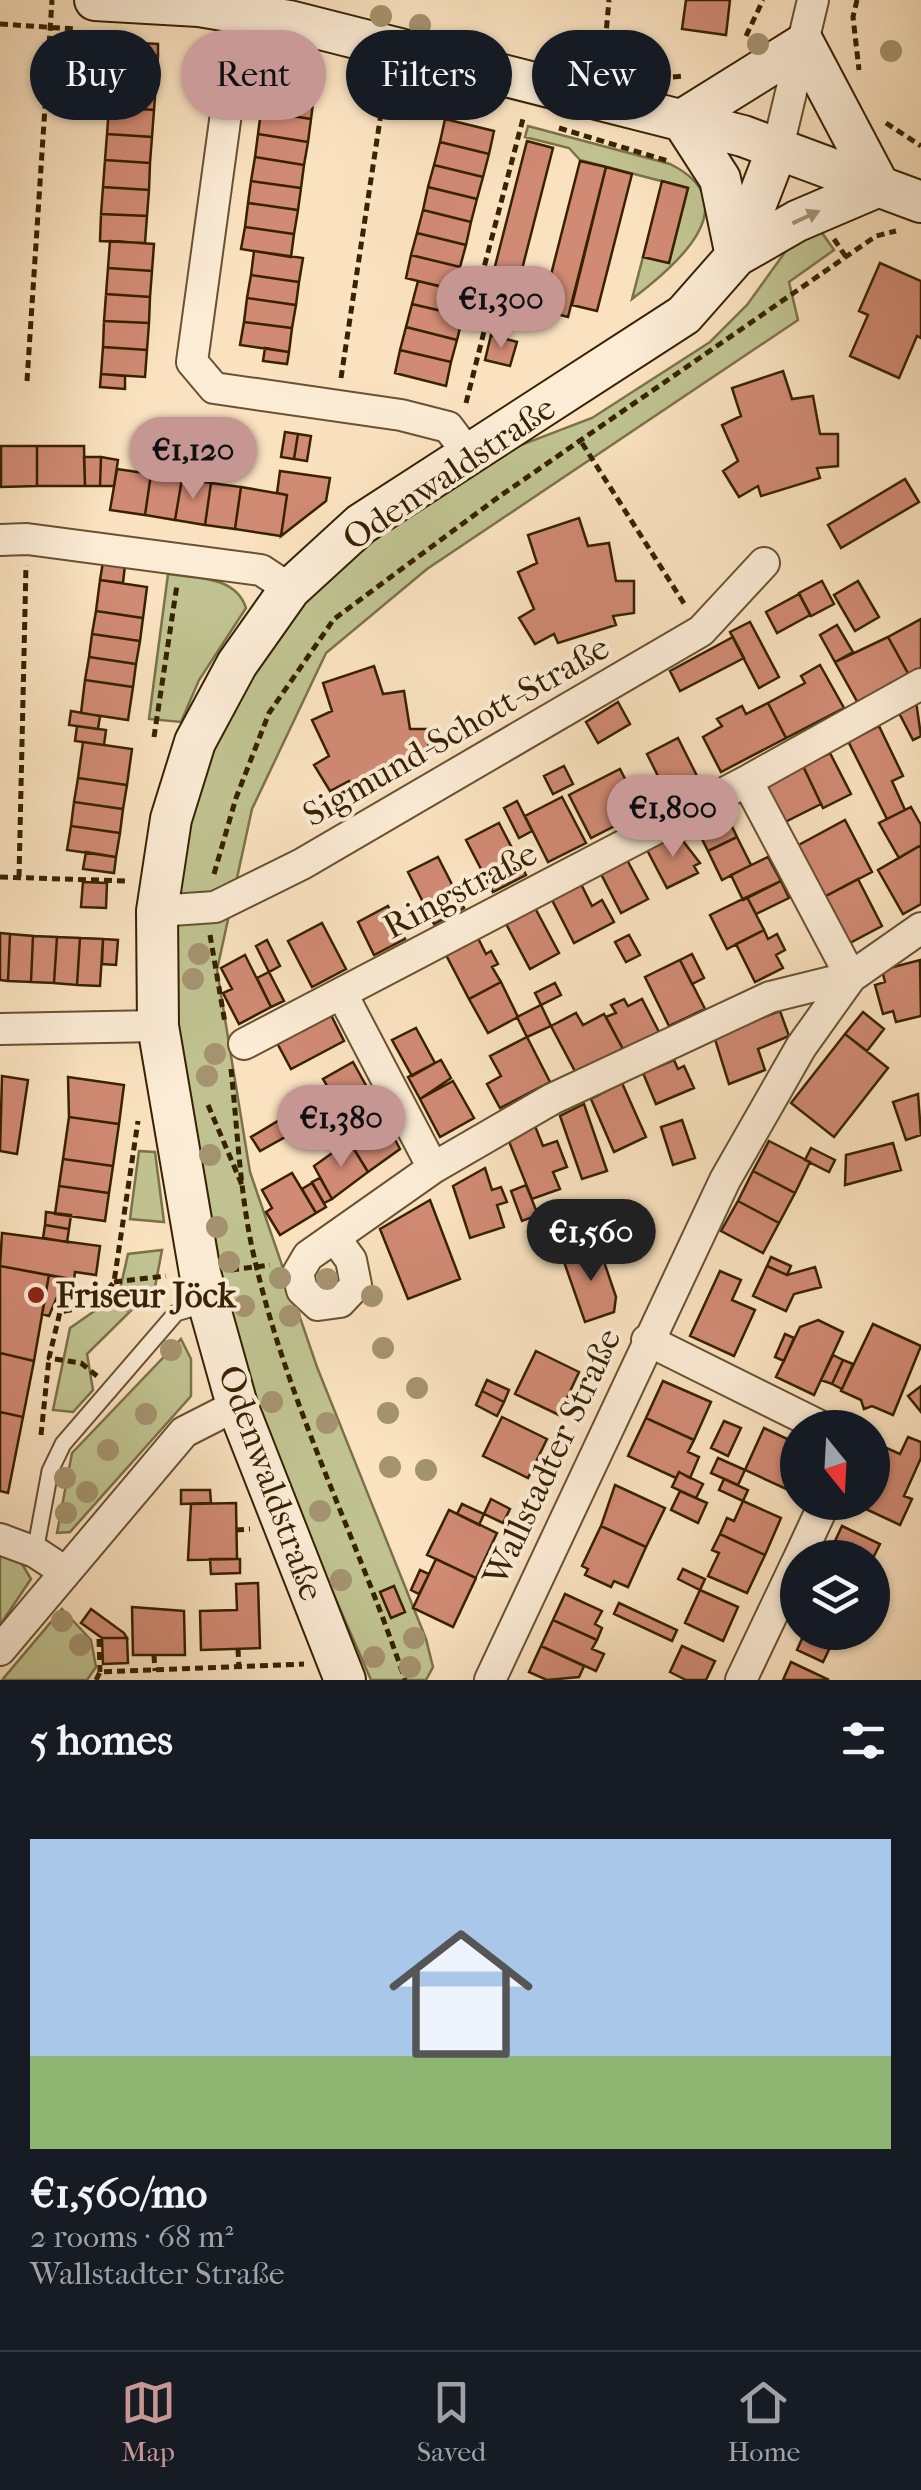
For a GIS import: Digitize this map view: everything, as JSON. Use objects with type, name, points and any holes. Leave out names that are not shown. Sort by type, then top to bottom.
[{"type":"street","name":"Odenwaldstraße","points":[[340,1667],[238,1405],[204,1288],[158,1026],[158,897],[171,819],[195,742],[236,664],[290,589],[457,439],[638,348],[684,315],[736,256],[778,147],[813,0]]},
{"type":"street","points":[[93,15],[240,11],[529,100],[682,120],[778,147],[879,186]]},
{"type":"street","points":[[240,11],[192,362],[214,388],[401,415],[457,439]]},
{"type":"street","points":[[682,120],[804,44],[879,186],[912,216]]},
{"type":"street","points":[[682,120],[720,179],[736,256],[797,221],[879,186]]},
{"type":"street","points":[[13,540],[261,570],[290,589]]},
{"type":"street","name":"Sigmund-Schott-Straße","points":[[158,897],[204,908],[302,864],[701,631],[764,563]]},
{"type":"street","name":"Ringstraße","points":[[233,1042],[342,994],[747,781],[921,684]]},
{"type":"street","points":[[335,1238],[351,1260],[356,1285],[340,1302],[318,1305],[302,1290],[298,1273],[308,1256],[433,1168],[536,1107],[770,997],[851,977],[747,781]]},
{"type":"street","name":"Wallstadter Straße","points":[[490,1680],[725,1180],[801,1047],[851,977],[921,928]]},
{"type":"street","points":[[342,994],[433,1168]]},
{"type":"street","points":[[0,1028],[158,1026]]},
{"type":"street","points":[[647,1340],[788,1410]]},
{"type":"street","points":[[0,1650],[184,1432],[238,1405]]},
{"type":"street","points":[[0,1539],[35,1552],[64,1571]]},
{"type":"street","points":[[741,1680],[780,1597]]},
{"type":"lane","points":[[35,1552],[50,1472],[64,1444],[176,1313],[204,1288]]},
{"type":"path","points":[[28,381],[52,0]]},
{"type":"path","points":[[606,30],[609,0]]},
{"type":"path","points":[[738,45],[752,30],[763,0]]},
{"type":"path","points":[[857,0],[855,56],[862,84]]},
{"type":"path","points":[[0,24],[52,27],[93,15]]},
{"type":"path","points":[[512,109],[529,100]]},
{"type":"path","points":[[457,439],[491,304],[481,279],[529,100]]},
{"type":"path","points":[[341,380],[380,120]]},
{"type":"path","points":[[882,120],[921,146]]},
{"type":"path","points":[[542,123],[681,168]]},
{"type":"path","points":[[405,1680],[284,1363],[256,1267],[242,1184],[233,1042],[204,908],[236,798],[269,712],[334,619],[500,496],[582,443],[876,236],[912,216]]},
{"type":"path","points":[[488,312],[529,321]]},
{"type":"path","points":[[582,443],[701,631]]},
{"type":"path","points":[[13,540],[18,877]]},
{"type":"path","points":[[154,736],[182,558]]},
{"type":"path","points":[[0,877],[158,897]]},
{"type":"path","points":[[207,1102],[242,1184]]},
{"type":"path","points":[[50,1472],[41,1437],[49,1358],[60,1312],[94,1305],[114,1282],[140,1104]]},
{"type":"path","points":[[114,1282],[204,1288],[256,1267],[308,1256]]},
{"type":"path","points":[[49,1358],[81,1364],[111,1387]]},
{"type":"path","points":[[96,1680],[100,1672],[100,1639]]},
{"type":"path","points":[[238,1648],[239,1668]]},
{"type":"path","points":[[154,1655],[155,1670]]},
{"type":"path","points":[[100,1672],[340,1667]]},
{"type":"green space","points":[[528,126],[670,164],[693,180],[704,198],[704,216],[697,235],[667,270],[632,299],[643,257],[669,263],[688,188],[580,160],[569,148],[525,137]]},
{"type":"green space","points":[[818,227],[834,250],[789,282],[798,320],[427,569],[326,653],[252,809],[217,970],[250,1172],[317,1367],[426,1639],[433,1667],[426,1680],[371,1680],[241,1382],[172,1002],[174,890],[211,745],[268,646],[322,574],[513,448],[592,418],[710,342],[747,305],[788,248]]},
{"type":"green space","points":[[168,574],[224,584],[234,590],[246,608],[199,680],[181,722],[149,719]]},
{"type":"green space","points":[[139,1151],[155,1152],[164,1222],[130,1219]]},
{"type":"green space","points":[[162,1250],[155,1287],[87,1354],[93,1390],[73,1412],[53,1410],[70,1328],[119,1294],[128,1254]]},
{"type":"green space","points":[[181,1339],[191,1359],[191,1396],[70,1532],[57,1533],[72,1453]]},
{"type":"green space","points":[[0,1552],[18,1557],[31,1579],[0,1625]]},
{"type":"green space","points":[[62,1609],[91,1640],[96,1667],[87,1680],[2,1680]]},
{"type":"building","points":[[686,0],[730,0],[726,35],[682,29]]},
{"type":"building","points":[[108,120],[153,120],[152,137],[107,134]]},
{"type":"building","points":[[260,120],[311,120],[308,142],[258,134]]},
{"type":"building","points":[[445,120],[494,131],[489,154],[440,142]]},
{"type":"building","points":[[107,134],[152,137],[150,163],[105,160]]},
{"type":"building","points":[[258,134],[308,142],[304,165],[255,157]]},
{"type":"building","points":[[527,141],[553,148],[518,285],[492,278]]},
{"type":"building","points":[[440,142],[489,154],[483,177],[434,165]]},
{"type":"building","points":[[255,157],[304,165],[301,188],[251,181]]},
{"type":"building","points":[[105,160],[150,163],[149,190],[103,187]]},
{"type":"building","points":[[580,161],[606,167],[568,317],[542,310]]},
{"type":"building","points":[[434,165],[483,177],[477,199],[428,187]]},
{"type":"building","points":[[606,167],[632,174],[597,311],[572,305]]},
{"type":"building","points":[[251,181],[301,188],[298,210],[248,203]]},
{"type":"building","points":[[662,181],[688,188],[669,263],[643,257]]},
{"type":"building","points":[[103,187],[149,190],[147,216],[101,214]]},
{"type":"building","points":[[428,187],[477,199],[471,222],[423,210]]},
{"type":"building","points":[[248,203],[298,210],[294,234],[245,227]]},
{"type":"building","points":[[423,210],[471,222],[466,245],[417,233]]},
{"type":"building","points":[[101,214],[147,216],[145,243],[100,241]]},
{"type":"building","points":[[245,227],[294,234],[291,257],[241,249]]},
{"type":"building","points":[[417,233],[466,245],[460,267],[411,255]]},
{"type":"building","points":[[110,241],[154,244],[152,271],[108,268]]},
{"type":"building","points":[[254,251],[303,258],[299,282],[251,275]]},
{"type":"building","points":[[411,255],[460,267],[454,290],[406,278]]},
{"type":"building","points":[[880,263],[921,281],[921,338],[917,336],[899,378],[850,356],[868,315],[859,311]]},
{"type":"building","points":[[108,268],[152,271],[150,297],[106,294]]},
{"type":"building","points":[[251,275],[299,282],[296,305],[247,298]]},
{"type":"building","points":[[418,281],[469,293],[463,316],[412,304]]},
{"type":"building","points":[[106,294],[150,297],[149,323],[104,321]]},
{"type":"building","points":[[247,298],[296,305],[292,328],[244,322]]},
{"type":"building","points":[[412,304],[463,316],[457,340],[406,327]]},
{"type":"building","points":[[104,321],[149,323],[147,350],[103,347]]},
{"type":"building","points":[[244,322],[292,328],[289,352],[240,345]]},
{"type":"building","points":[[406,327],[457,340],[451,362],[400,350]]},
{"type":"building","points":[[491,335],[517,342],[510,366],[485,360]]},
{"type":"building","points":[[103,347],[147,350],[145,377],[101,374]]},
{"type":"building","points":[[265,348],[289,352],[287,364],[263,361]]},
{"type":"building","points":[[400,350],[451,362],[446,386],[395,373]]},
{"type":"building","points":[[783,371],[792,399],[813,396],[820,434],[838,434],[838,466],[817,468],[820,478],[761,496],[758,486],[739,497],[723,471],[738,461],[722,425],[741,416],[732,388]]},
{"type":"building","points":[[101,374],[125,376],[125,389],[100,387]]},
{"type":"building","points":[[285,432],[298,434],[294,459],[281,457]]},
{"type":"building","points":[[298,434],[311,436],[307,461],[294,459]]},
{"type":"building","points":[[1,446],[37,446],[37,486],[1,487]]},
{"type":"building","points":[[37,446],[84,446],[85,486],[37,486]]},
{"type":"building","points":[[84,457],[101,457],[100,486],[85,486]]},
{"type":"building","points":[[101,457],[118,460],[114,486],[100,486]]},
{"type":"building","points":[[117,469],[151,474],[145,515],[110,510]]},
{"type":"building","points":[[280,471],[330,478],[326,501],[281,536],[287,495],[277,493]]},
{"type":"building","points":[[151,474],[182,479],[175,520],[145,515]]},
{"type":"building","points":[[182,479],[211,483],[205,525],[175,520]]},
{"type":"building","points":[[905,479],[919,502],[841,548],[828,525]]},
{"type":"building","points":[[211,483],[241,487],[235,529],[205,525]]},
{"type":"building","points":[[241,487],[287,495],[281,536],[235,529]]},
{"type":"building","points":[[579,518],[588,546],[609,543],[616,581],[634,581],[634,613],[613,616],[616,625],[558,643],[554,634],[535,644],[519,618],[534,609],[518,572],[537,563],[528,535]]},
{"type":"building","points":[[103,562],[125,565],[123,583],[100,580]]},
{"type":"building","points":[[100,580],[147,587],[143,618],[96,611]]},
{"type":"building","points":[[822,581],[834,604],[811,616],[799,593]]},
{"type":"building","points":[[858,581],[879,617],[855,631],[834,595]]},
{"type":"building","points":[[799,594],[810,615],[777,633],[766,612]]},
{"type":"building","points":[[96,611],[143,618],[140,641],[92,634]]},
{"type":"building","points":[[921,619],[921,669],[909,675],[888,637]]},
{"type":"building","points":[[750,622],[779,677],[759,688],[730,632]]},
{"type":"building","points":[[837,625],[853,652],[835,662],[820,635]]},
{"type":"building","points":[[92,634],[140,641],[136,664],[89,657]]},
{"type":"building","points":[[733,637],[744,658],[680,691],[670,671]]},
{"type":"building","points":[[888,637],[909,675],[858,703],[835,662]]},
{"type":"building","points":[[89,657],[136,664],[133,687],[85,680]]},
{"type":"building","points":[[820,665],[844,708],[786,738],[768,703],[805,683],[801,676]]},
{"type":"building","points":[[374,666],[383,694],[404,691],[410,729],[428,729],[429,761],[407,763],[411,773],[352,791],[349,781],[330,791],[314,765],[329,756],[312,720],[332,711],[323,683]]},
{"type":"building","points":[[85,680],[133,687],[128,720],[81,713]]},
{"type":"building","points":[[916,701],[921,736],[913,740],[898,711]]},
{"type":"building","points":[[618,702],[630,724],[598,743],[586,722]]},
{"type":"building","points":[[768,703],[786,738],[721,772],[703,737],[722,726],[717,719],[742,706],[746,714]]},
{"type":"building","points":[[71,711],[100,716],[98,729],[69,725]]},
{"type":"building","points":[[77,726],[106,730],[104,745],[75,741]]},
{"type":"building","points":[[879,726],[903,776],[892,781],[905,810],[887,819],[848,741]]},
{"type":"building","points":[[678,738],[700,782],[669,798],[647,754]]},
{"type":"building","points":[[83,742],[132,749],[127,785],[78,778]]},
{"type":"building","points":[[830,753],[851,794],[823,808],[803,766]]},
{"type":"building","points":[[564,766],[573,784],[553,794],[544,776]]},
{"type":"building","points":[[803,766],[821,804],[781,824],[763,786]]},
{"type":"building","points":[[620,769],[642,812],[591,838],[569,795]]},
{"type":"building","points":[[78,778],[127,785],[123,809],[74,802]]},
{"type":"building","points":[[562,797],[586,843],[548,862],[525,816]]},
{"type":"building","points":[[517,801],[532,831],[519,838],[504,808]]},
{"type":"building","points":[[74,802],[123,809],[120,833],[71,826]]},
{"type":"building","points":[[911,807],[921,825],[921,845],[899,858],[879,823]]},
{"type":"building","points":[[723,808],[737,837],[708,851],[694,823]]},
{"type":"building","points":[[845,820],[872,872],[822,898],[795,847]]},
{"type":"building","points":[[499,823],[526,875],[493,892],[466,840]]},
{"type":"building","points":[[71,826],[120,833],[116,857],[67,850]]},
{"type":"building","points":[[676,832],[700,863],[694,866],[698,873],[667,888],[646,848]]},
{"type":"building","points":[[737,837],[751,865],[722,880],[708,851]]},
{"type":"building","points":[[921,845],[921,904],[903,914],[878,870]]},
{"type":"building","points":[[86,852],[116,857],[114,873],[83,869]]},
{"type":"building","points":[[438,857],[464,908],[434,924],[408,872]]},
{"type":"building","points":[[768,857],[781,881],[743,900],[731,875]]},
{"type":"building","points":[[626,858],[648,899],[621,913],[600,872]]},
{"type":"building","points":[[858,879],[882,926],[846,945],[822,898]]},
{"type":"building","points":[[781,881],[789,898],[756,914],[747,897]]},
{"type":"building","points":[[83,882],[107,883],[106,908],[81,907]]},
{"type":"building","points":[[580,882],[592,906],[602,900],[614,922],[574,943],[551,898]]},
{"type":"building","points":[[747,897],[764,930],[727,949],[710,915]]},
{"type":"building","points":[[388,906],[405,939],[374,955],[358,922]]},
{"type":"building","points":[[534,906],[559,953],[530,969],[505,922]]},
{"type":"building","points":[[322,923],[346,969],[312,987],[288,941]]},
{"type":"building","points":[[764,930],[768,939],[777,934],[785,950],[776,955],[783,968],[755,982],[736,944]]},
{"type":"building","points":[[0,933],[10,934],[8,981],[0,980]]},
{"type":"building","points":[[10,934],[33,936],[31,982],[8,981]]},
{"type":"building","points":[[629,935],[640,955],[626,962],[615,942]]},
{"type":"building","points":[[33,936],[57,937],[54,983],[31,982]]},
{"type":"building","points":[[477,936],[486,954],[491,951],[498,964],[492,967],[501,982],[469,999],[445,953]]},
{"type":"building","points":[[57,937],[80,938],[77,985],[54,983]]},
{"type":"building","points":[[80,938],[103,939],[100,986],[77,985]]},
{"type":"building","points":[[103,939],[118,940],[116,965],[102,964]]},
{"type":"building","points":[[267,940],[280,966],[269,972],[256,946]]},
{"type":"building","points":[[692,954],[704,978],[692,984],[680,960]]},
{"type":"building","points":[[245,955],[271,1007],[239,1024],[223,993],[232,989],[221,968]]},
{"type":"building","points":[[680,960],[705,1009],[669,1026],[645,977]]},
{"type":"building","points":[[920,960],[921,1016],[896,1022],[893,1011],[883,1014],[875,985],[885,982],[882,970]]},
{"type":"building","points":[[269,972],[284,1001],[271,1007],[257,978]]},
{"type":"building","points":[[501,982],[518,1017],[488,1033],[469,999]]},
{"type":"building","points":[[555,983],[561,995],[541,1005],[535,993]]},
{"type":"building","points":[[624,999],[628,1006],[642,999],[659,1032],[624,1051],[606,1017],[616,1013],[611,1005]]},
{"type":"building","points":[[541,1005],[551,1026],[527,1037],[517,1017]]},
{"type":"building","points":[[780,1011],[789,1036],[758,1049],[765,1070],[729,1084],[714,1036]]},
{"type":"building","points":[[863,1012],[884,1029],[867,1051],[845,1034]]},
{"type":"building","points":[[330,1013],[344,1041],[291,1069],[276,1041]]},
{"type":"building","points":[[576,1013],[583,1025],[604,1014],[624,1051],[577,1075],[551,1026]]},
{"type":"building","points":[[416,1028],[435,1063],[412,1076],[392,1040]]},
{"type":"building","points":[[845,1034],[888,1068],[834,1137],[791,1103]]},
{"type":"building","points":[[527,1037],[550,1082],[500,1108],[487,1084],[501,1076],[490,1056]]},
{"type":"building","points":[[441,1060],[451,1078],[420,1099],[408,1077]]},
{"type":"building","points":[[674,1060],[678,1069],[684,1066],[694,1088],[656,1104],[643,1073]]},
{"type":"building","points":[[353,1062],[368,1089],[329,1113],[323,1102],[333,1096],[323,1079]]},
{"type":"building","points":[[2,1076],[28,1080],[17,1154],[0,1151]]},
{"type":"building","points":[[68,1077],[124,1085],[119,1124],[69,1117]]},
{"type":"building","points":[[453,1081],[474,1118],[440,1137],[420,1099]]},
{"type":"building","points":[[622,1083],[646,1137],[614,1152],[591,1099]]},
{"type":"building","points":[[368,1089],[373,1099],[351,1113],[345,1102]]},
{"type":"building","points":[[918,1094],[921,1135],[906,1140],[893,1102]]},
{"type":"building","points":[[323,1102],[329,1113],[312,1122],[306,1112]]},
{"type":"building","points":[[584,1104],[607,1171],[582,1179],[560,1116]]},
{"type":"building","points":[[303,1106],[312,1122],[260,1151],[251,1137]]},
{"type":"building","points":[[331,1111],[337,1122],[315,1135],[308,1125]]},
{"type":"building","points":[[366,1116],[373,1125],[349,1141],[343,1132]]},
{"type":"building","points":[[69,1117],[119,1124],[113,1166],[63,1159]]},
{"type":"building","points":[[383,1117],[400,1149],[368,1172],[349,1141]]},
{"type":"building","points":[[682,1120],[695,1158],[673,1165],[661,1127]]},
{"type":"building","points":[[535,1126],[543,1146],[557,1141],[567,1167],[553,1172],[560,1189],[532,1199],[508,1139]]},
{"type":"building","points":[[343,1132],[349,1141],[337,1150],[330,1140]]},
{"type":"building","points":[[349,1141],[368,1172],[332,1199],[314,1166]]},
{"type":"building","points":[[769,1141],[810,1162],[795,1193],[753,1171]]},
{"type":"building","points":[[893,1143],[901,1170],[845,1185],[846,1155]]},
{"type":"building","points":[[811,1148],[835,1160],[829,1172],[805,1160]]},
{"type":"building","points":[[63,1159],[113,1166],[109,1193],[59,1186]]},
{"type":"building","points":[[485,1168],[492,1190],[501,1187],[507,1202],[497,1205],[504,1227],[470,1238],[453,1186]]},
{"type":"building","points":[[753,1171],[795,1193],[779,1223],[738,1201]]},
{"type":"building","points":[[292,1173],[316,1213],[280,1235],[266,1212],[272,1208],[262,1190]]},
{"type":"building","points":[[320,1178],[332,1199],[324,1203],[312,1182]]},
{"type":"building","points":[[312,1183],[326,1207],[316,1213],[302,1189]]},
{"type":"building","points":[[526,1185],[538,1215],[522,1221],[511,1191]]},
{"type":"building","points":[[59,1186],[109,1193],[105,1221],[55,1214]]},
{"type":"building","points":[[430,1200],[460,1279],[408,1299],[380,1229]]},
{"type":"building","points":[[738,1201],[779,1223],[763,1253],[721,1231]]},
{"type":"building","points":[[46,1212],[71,1215],[69,1229],[45,1225]]},
{"type":"building","points":[[45,1225],[69,1229],[67,1242],[43,1238]]},
{"type":"building","points":[[2,1233],[100,1246],[96,1275],[75,1272],[74,1280],[0,1266]]},
{"type":"building","points":[[599,1247],[616,1297],[614,1312],[585,1322],[563,1259]]},
{"type":"building","points":[[771,1257],[791,1266],[787,1275],[767,1266]]},
{"type":"building","points":[[0,1266],[49,1275],[34,1361],[0,1353]]},
{"type":"building","points":[[767,1266],[787,1275],[815,1267],[821,1287],[794,1294],[786,1311],[753,1296]]},
{"type":"building","points":[[720,1271],[741,1280],[732,1300],[755,1310],[734,1356],[690,1336]]},
{"type":"building","points":[[49,1275],[65,1278],[49,1316],[42,1314]]},
{"type":"building","points":[[818,1320],[843,1332],[814,1395],[776,1377],[800,1327]]},
{"type":"building","points":[[873,1324],[921,1346],[893,1415],[890,1410],[872,1406],[864,1409],[861,1400],[841,1391]]},
{"type":"building","points":[[785,1334],[794,1338],[784,1361],[775,1357]]},
{"type":"building","points":[[536,1351],[579,1372],[559,1415],[515,1394]]},
{"type":"building","points":[[0,1353],[34,1361],[23,1417],[0,1412]]},
{"type":"building","points":[[833,1355],[843,1360],[832,1384],[821,1380]]},
{"type":"building","points":[[843,1360],[853,1364],[842,1389],[832,1384]]},
{"type":"building","points":[[487,1380],[509,1390],[504,1402],[482,1391]]},
{"type":"building","points":[[663,1381],[711,1402],[694,1440],[646,1418]]},
{"type":"building","points":[[921,1386],[921,1412],[908,1396]]},
{"type":"building","points":[[482,1391],[504,1402],[497,1416],[476,1405]]},
{"type":"building","points":[[0,1412],[23,1417],[8,1493],[0,1491]]},
{"type":"building","points":[[502,1417],[547,1439],[528,1478],[483,1456]]},
{"type":"building","points":[[646,1418],[694,1440],[688,1452],[699,1457],[690,1478],[679,1472],[676,1478],[628,1456]]},
{"type":"building","points":[[724,1421],[741,1428],[728,1456],[711,1448]]},
{"type":"building","points":[[764,1428],[780,1436],[780,1486],[745,1470]]},
{"type":"building","points":[[908,1437],[921,1442],[921,1458],[904,1496],[912,1499],[900,1525],[889,1520],[890,1450],[900,1454]]},
{"type":"building","points":[[718,1458],[745,1470],[738,1485],[711,1473]]},
{"type":"building","points":[[679,1472],[703,1484],[696,1498],[672,1487]]},
{"type":"building","points":[[724,1479],[748,1490],[743,1501],[719,1490]]},
{"type":"building","points":[[615,1485],[665,1508],[646,1547],[601,1526]]},
{"type":"building","points":[[181,1490],[210,1490],[211,1503],[181,1504]]},
{"type":"building","points":[[680,1491],[707,1503],[698,1523],[671,1510]]},
{"type":"building","points":[[491,1499],[510,1509],[503,1523],[484,1514]]},
{"type":"building","points":[[743,1501],[780,1520],[765,1555],[720,1534],[727,1518],[734,1521]]},
{"type":"building","points":[[236,1503],[237,1559],[188,1560],[191,1504]]},
{"type":"building","points":[[462,1504],[484,1514],[479,1525],[457,1514]]},
{"type":"building","points":[[449,1510],[497,1533],[476,1578],[427,1555]]},
{"type":"building","points":[[601,1526],[646,1547],[628,1587],[614,1581],[611,1587],[585,1575],[588,1569],[582,1566]]},
{"type":"building","points":[[842,1526],[872,1540],[836,1540]]},
{"type":"building","points":[[720,1534],[765,1555],[747,1593],[708,1576],[719,1553],[712,1550]]},
{"type":"building","points":[[210,1559],[240,1559],[240,1573],[211,1574]]},
{"type":"building","points":[[436,1559],[476,1578],[453,1627],[413,1608]]},
{"type":"building","points":[[683,1569],[705,1579],[700,1590],[678,1579]]},
{"type":"building","points":[[420,1570],[429,1574],[419,1594],[411,1590]]},
{"type":"building","points":[[258,1583],[260,1648],[201,1650],[200,1611],[237,1610],[236,1584]]},
{"type":"building","points":[[394,1586],[405,1612],[391,1618],[380,1592]]},
{"type":"building","points":[[700,1590],[738,1607],[723,1641],[685,1623]]},
{"type":"building","points":[[565,1594],[602,1611],[595,1624],[602,1628],[597,1640],[553,1620]]},
{"type":"building","points":[[619,1603],[677,1630],[672,1641],[614,1614]]},
{"type":"building","points":[[132,1607],[184,1611],[185,1655],[133,1655]]},
{"type":"building","points":[[91,1609],[127,1638],[102,1638],[81,1623]]},
{"type":"building","points":[[553,1620],[597,1640],[592,1649],[604,1654],[596,1671],[541,1646]]},
{"type":"building","points":[[102,1638],[127,1638],[128,1663],[103,1664]]},
{"type":"building","points":[[541,1646],[584,1666],[579,1677],[547,1680],[529,1672]]},
{"type":"building","points":[[682,1646],[715,1661],[706,1680],[686,1680],[670,1672]]},
{"type":"building","points":[[797,1650],[829,1650],[823,1662]]},
{"type":"building","points":[[791,1662],[829,1680],[783,1680]]},
{"type":"place","name":"Friseur Jöck","points":[[36,1295]]}]
